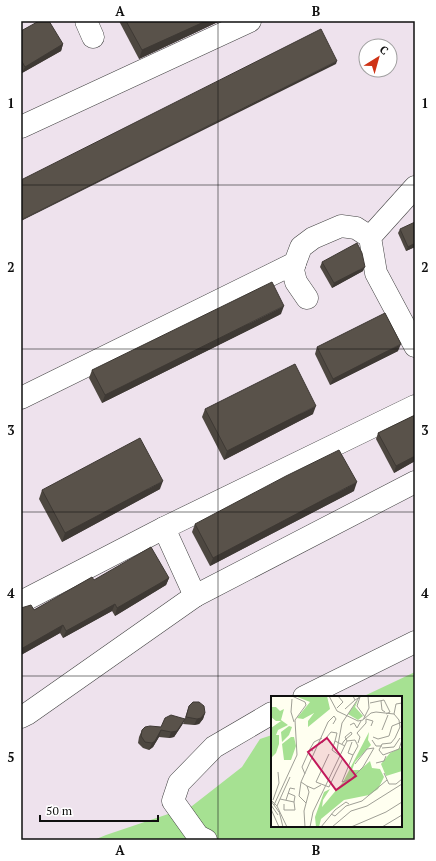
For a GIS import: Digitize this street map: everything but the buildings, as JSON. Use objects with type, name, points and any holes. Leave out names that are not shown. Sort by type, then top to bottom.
[{"type":"lane","points":[[21,127],[250,21]]},
{"type":"lane","points":[[370,236],[415,187]]},
{"type":"lane","points":[[307,298],[296,282],[293,270],[301,247],[313,238],[341,226],[356,228],[370,236]]},
{"type":"lane","points":[[370,236],[376,273],[415,346]]},
{"type":"lane","points":[[21,398],[295,263]]},
{"type":"lane","points":[[21,602],[164,528],[415,406]]},
{"type":"lane","points":[[21,717],[195,596],[415,482]]},
{"type":"lane","points":[[164,528],[195,596]]},
{"type":"lane","points":[[306,696],[415,642]]},
{"type":"lane","points":[[206,840],[198,836],[173,801],[179,783],[214,747],[271,714]]},
{"type":"shaded area","points":[[21,21],[415,21],[415,840],[21,840]]},
{"type":"green space","points":[[415,672],[415,840],[94,840],[192,806],[242,767],[260,739],[271,735],[271,827],[402,827],[402,696],[364,696]]}]
